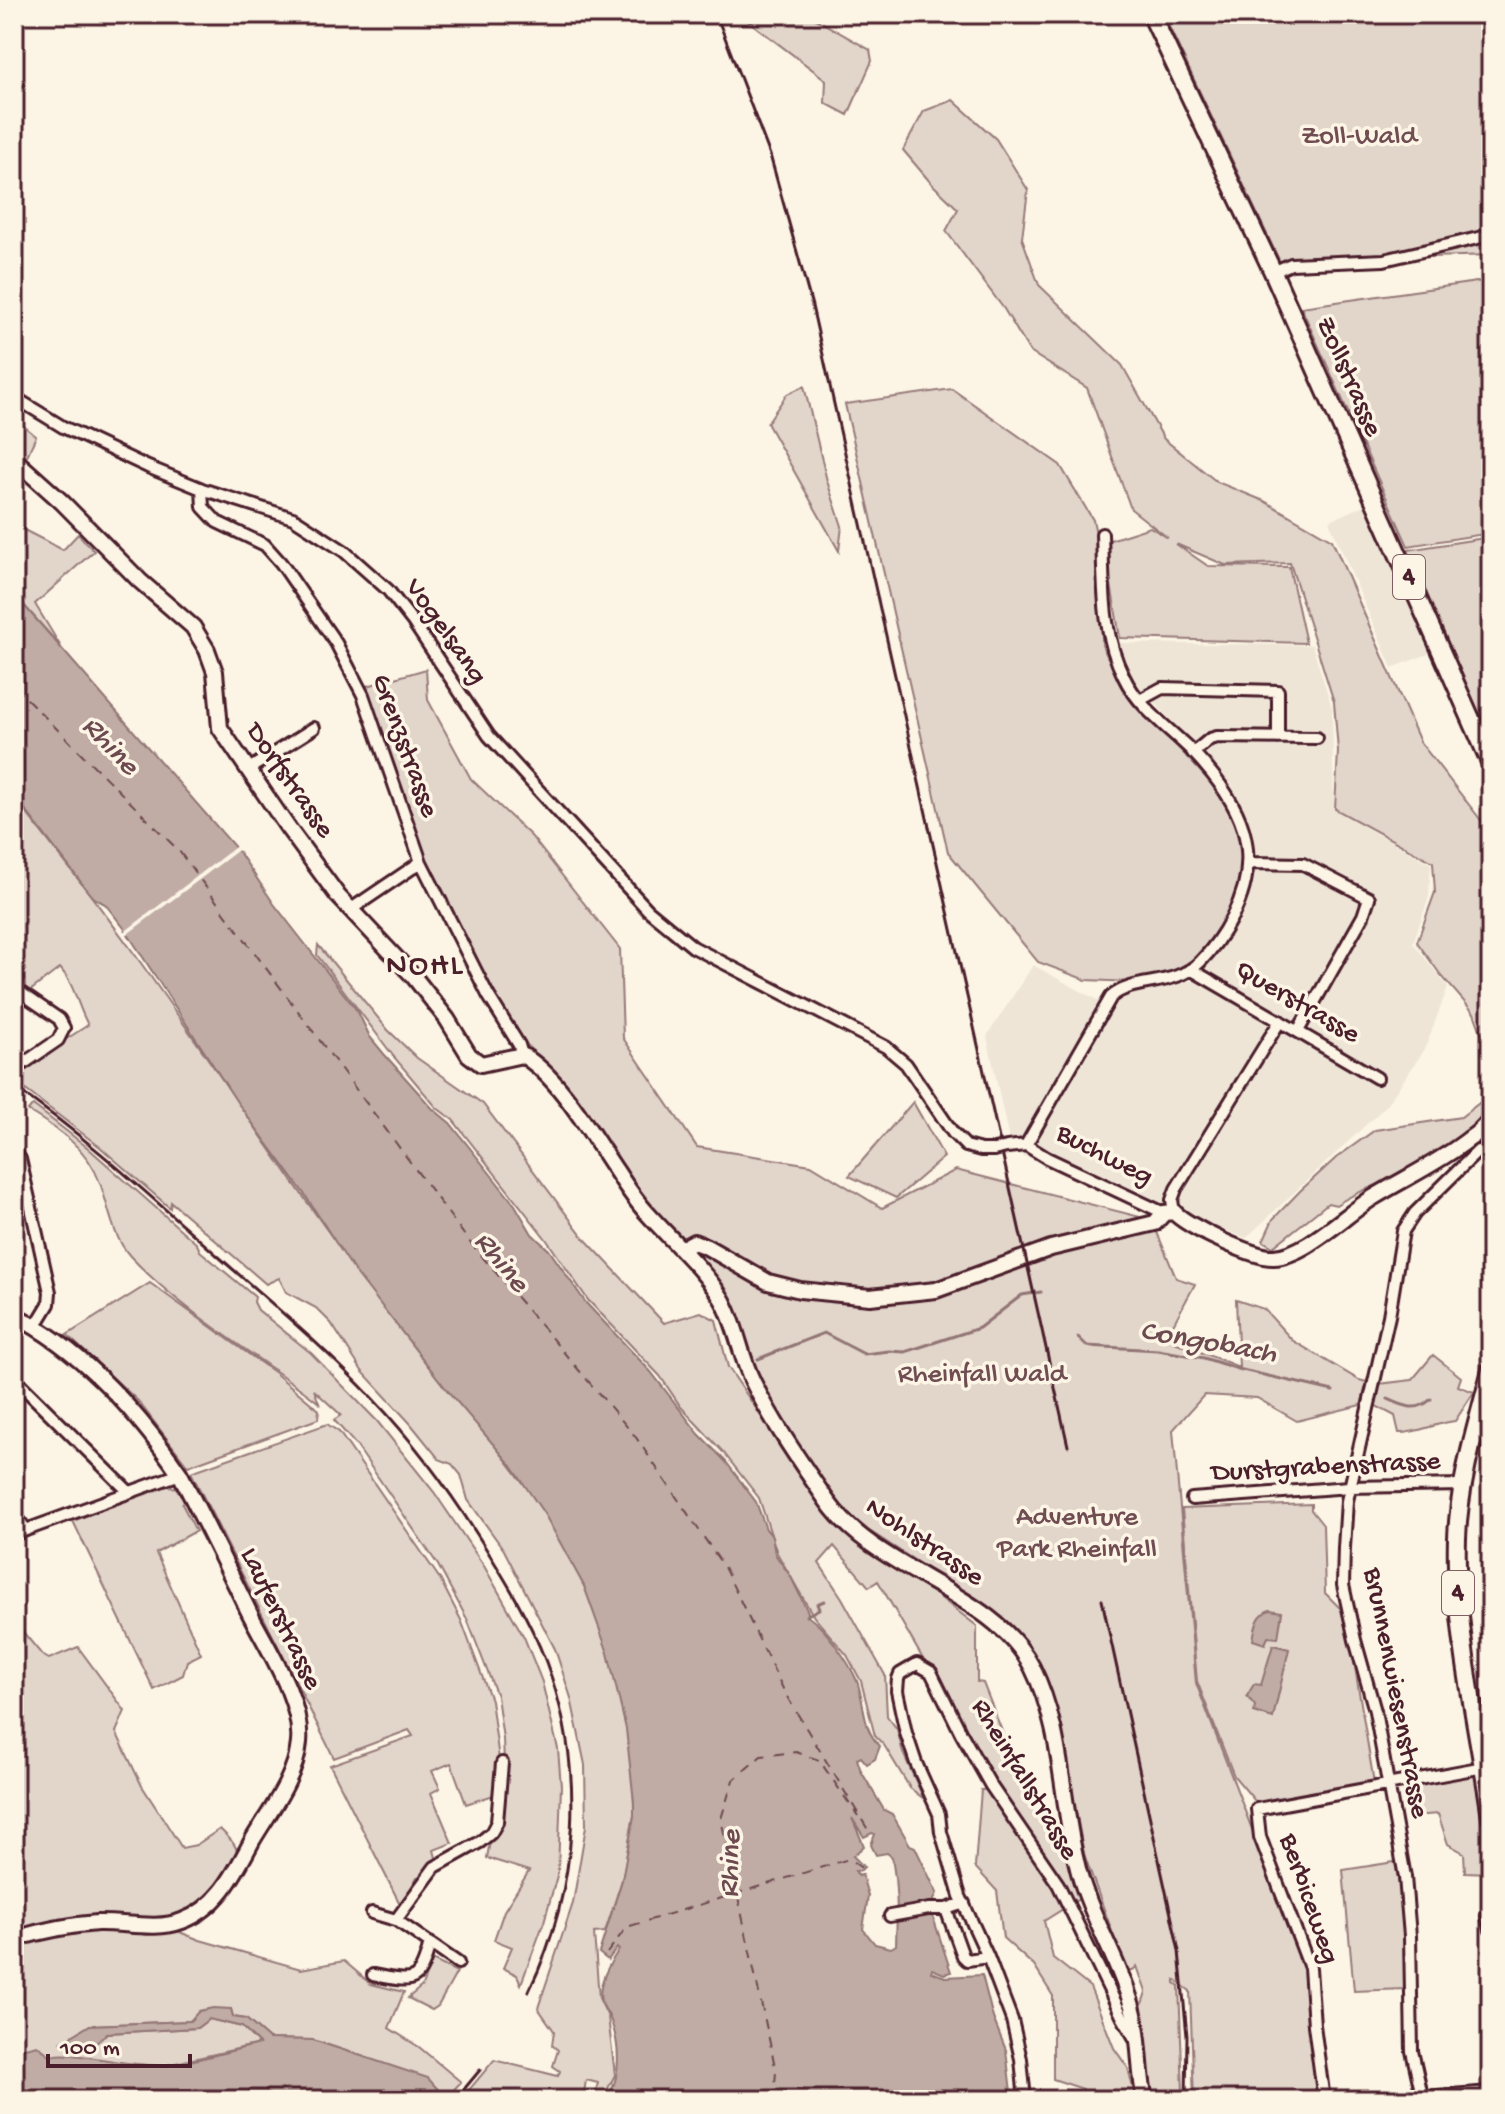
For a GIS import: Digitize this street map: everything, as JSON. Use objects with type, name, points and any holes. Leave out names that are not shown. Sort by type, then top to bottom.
[{"type":"main road","name":"Zollstrasse","points":[[1151,14],[1273,272],[1491,764]]},
{"type":"main road","name":"4","points":[[1491,1370],[1463,1485],[1457,1537],[1457,1581],[1491,1817]]},
{"type":"street","points":[[1273,272],[1291,264],[1384,260],[1491,235]]},
{"type":"street","name":"Vogelsang","points":[[14,397],[63,427],[202,489],[293,518],[344,551],[388,590],[489,736],[604,862]]},
{"type":"street","name":"Dorfstrasse","points":[[14,459],[62,502],[140,581],[193,627],[207,650],[215,672],[220,728],[288,828],[350,910],[414,977],[473,1059],[481,1064],[522,1055]]},
{"type":"street","name":"Grenzstrasse","points":[[202,489],[203,507],[217,522],[257,539],[273,553],[336,643],[363,695],[421,862],[522,1055]]},
{"type":"street","points":[[1026,1145],[1111,997],[1124,989],[1173,979],[1192,970],[1221,938],[1241,897],[1249,863],[1239,814],[1225,789],[1140,700],[1125,680],[1109,642],[1102,534]]},
{"type":"street","points":[[1140,700],[1162,688],[1278,691],[1278,738]]},
{"type":"street","points":[[249,769],[314,728]]},
{"type":"street","points":[[1193,753],[1217,737],[1317,738]]},
{"type":"street","points":[[350,910],[421,862]]},
{"type":"street","name":"Buchweg","points":[[604,862],[648,910],[693,947],[886,1047],[906,1064],[953,1133],[966,1146],[994,1150],[1026,1145],[1047,1158],[1259,1255],[1273,1258],[1286,1255],[1313,1240],[1357,1207],[1470,1139],[1491,1118]]},
{"type":"street","points":[[1249,863],[1303,864],[1369,898],[1363,916],[1298,1031]]},
{"type":"street","name":"Querstrasse","points":[[1192,970],[1377,1078]]},
{"type":"street","points":[[14,988],[59,1019],[64,1028],[58,1040],[14,1070]]},
{"type":"street","points":[[681,1249],[694,1242],[768,1282],[789,1288],[870,1297],[936,1290],[1051,1248],[1155,1223],[1169,1213],[1176,1189],[1280,1021]]},
{"type":"street","name":"Nohlstrasse","points":[[522,1055],[538,1065],[558,1089],[594,1135],[644,1210],[721,1297],[758,1391],[841,1518],[867,1541],[1002,1628],[1016,1642],[1030,1664],[1053,1723],[1080,1875],[1095,1920],[1131,2002],[1139,2043]]},
{"type":"street","name":"Brunnenwiesenstrasse","points":[[1422,2099],[1412,2051],[1410,1936],[1405,1877],[1375,1711],[1343,1585],[1349,1487],[1387,1326],[1403,1231],[1415,1213],[1478,1151],[1491,1149]]},
{"type":"street","points":[[14,1151],[20,1159],[50,1292],[49,1304],[35,1327]]},
{"type":"street","name":"Lauferstrasse","points":[[14,1315],[49,1335],[123,1401],[180,1474],[291,1697],[299,1729],[296,1757],[285,1783],[225,1887],[203,1910],[179,1922],[167,1924],[97,1923],[68,1926],[14,1939]]},
{"type":"street","points":[[14,1378],[129,1492]]},
{"type":"street","points":[[14,1535],[180,1474]]},
{"type":"street","name":"Durstgrabenstrasse","points":[[1192,1499],[1349,1487],[1463,1485]]},
{"type":"street","points":[[14,1513],[26,1530]]},
{"type":"street","name":"Rheinfallstrasse","points":[[964,1903],[941,1832],[939,1814],[910,1746],[897,1691],[900,1674],[917,1664],[931,1672],[991,1786],[1058,1884],[1123,2018],[1139,2043],[1145,2100]]},
{"type":"street","points":[[396,1920],[435,1867],[491,1833],[497,1822],[502,1763]]},
{"type":"street","points":[[1389,1784],[1484,1767]]},
{"type":"street","name":"Berbiceweg","points":[[1324,2100],[1314,2025],[1312,1977],[1260,1837],[1257,1809],[1389,1784]]},
{"type":"street","points":[[890,1916],[946,1909],[964,1903],[1012,2020],[1021,2059],[1025,2100]]},
{"type":"street","points":[[946,1909],[965,1959],[988,1957]]},
{"type":"street","points":[[1491,1911],[1487,1916],[1491,1930]]},
{"type":"street","points":[[372,1913],[396,1920],[458,1963]]},
{"type":"street","points":[[373,1975],[407,1981],[413,1979],[420,1973],[430,1943]]},
{"type":"street","points":[[1384,2100],[1491,2092]]},
{"type":"shaded area","points":[[1366,504],[1431,653],[1392,668],[1329,521]]},
{"type":"shaded area","points":[[1110,643],[1312,645],[1332,707],[1334,809],[1431,864],[1429,897],[1413,943],[1448,987],[1425,1049],[1386,1106],[1246,1238],[1018,1154],[1009,1140],[987,1036],[1033,965],[1099,1001],[1195,980],[1220,950],[1245,898],[1256,853],[1233,788],[1133,679]]},
{"type":"green space","points":[[739,14],[807,14],[870,50],[872,61],[848,115],[825,103],[826,80]]},
{"type":"green space","name":"Zoll-Wald","points":[[1163,14],[1489,14],[1491,255],[1280,262]]},
{"type":"green space","points":[[953,100],[996,139],[1028,190],[1022,238],[1039,285],[1122,365],[1164,439],[1217,482],[1264,501],[1332,540],[1420,742],[1491,833],[1491,915],[1484,925],[1491,945],[1491,1107],[1436,1158],[1336,1205],[1328,1203],[1273,1247],[1263,1241],[1273,1219],[1336,1158],[1375,1130],[1461,1117],[1483,1100],[1486,1046],[1474,1013],[1417,942],[1435,892],[1433,862],[1335,809],[1338,751],[1334,702],[1290,563],[1225,565],[1176,544],[1208,566],[1289,567],[1306,643],[1120,638],[1104,542],[1150,527],[1168,538],[1131,509],[1087,388],[1030,352],[1004,309],[946,231],[958,209],[903,150],[924,111]]},
{"type":"green space","points":[[1491,280],[1491,533],[1408,546],[1301,307]]},
{"type":"green space","points":[[804,386],[827,481],[842,526],[839,551],[767,423],[787,394]]},
{"type":"green space","points":[[952,389],[1060,465],[1093,520],[1101,555],[1102,645],[1121,686],[1225,798],[1238,827],[1242,863],[1237,898],[1222,935],[1189,969],[1133,982],[1086,980],[1038,962],[948,852],[845,404]]},
{"type":"green space","points":[[14,418],[36,436],[27,456],[21,460],[14,455]]},
{"type":"green space","points":[[14,512],[22,529],[63,550],[78,534],[94,551],[35,604],[61,647],[14,594]]},
{"type":"green space","points":[[1491,537],[1491,742],[1408,550]]},
{"type":"green space","name":"Rheinfall Wald","points":[[426,669],[428,700],[471,779],[531,836],[620,949],[623,1038],[697,1147],[811,1165],[882,1208],[956,1170],[1152,1220],[1176,1278],[1195,1284],[1169,1332],[1172,1341],[1239,1367],[1236,1300],[1264,1309],[1292,1340],[1367,1382],[1361,1405],[1297,1421],[1257,1398],[1204,1395],[1173,1430],[1196,1683],[1297,1947],[1299,1962],[1305,1960],[1321,2100],[1194,2100],[1190,1991],[1175,1980],[1179,1986],[1183,2092],[1179,2100],[1152,2100],[1141,2007],[1146,1992],[1137,1966],[1126,1970],[1084,1854],[1059,1722],[1034,1658],[1014,1630],[983,1605],[868,1530],[834,1502],[755,1374],[734,1309],[645,1205],[604,1137],[510,1022],[434,878],[411,825],[364,687]]},
{"type":"green space","points":[[14,797],[133,952],[310,1207],[399,1328],[524,1483],[556,1533],[584,1586],[605,1640],[621,1698],[633,1788],[634,1816],[622,1880],[605,1932],[594,1933],[599,1998],[608,2017],[615,2075],[604,2096],[598,2098],[598,2083],[586,2080],[583,2100],[463,2100],[494,2060],[558,2076],[560,2071],[553,2066],[558,2050],[552,2045],[554,2031],[538,2008],[573,1903],[586,1826],[585,1765],[571,1698],[555,1649],[504,1550],[468,1500],[461,1475],[452,1464],[439,1459],[362,1371],[331,1323],[316,1308],[286,1292],[279,1278],[266,1284],[171,1202],[170,1208],[100,1147],[14,1081],[14,1073],[88,1025],[60,968],[26,994],[14,986]]},
{"type":"green space","points":[[318,945],[388,1030],[417,1058],[483,1104],[585,1239],[664,1323],[701,1312],[716,1320],[728,1367],[822,1506],[977,1626],[977,1682],[983,1683],[1011,1754],[1073,1866],[1082,1897],[1044,1921],[1053,1958],[1090,1987],[1114,2048],[1128,2068],[1136,2100],[1084,2100],[1083,2089],[1053,2079],[1053,1996],[1034,1966],[1003,1938],[997,1891],[975,1867],[981,1790],[996,1789],[965,1732],[936,1668],[923,1659],[878,1581],[869,1587],[834,1546],[819,1563],[885,1675],[887,1716],[897,1729],[903,1753],[924,1799],[910,1788],[884,1745],[875,1736],[861,1681],[847,1655],[814,1617],[777,1553],[759,1498],[723,1452],[681,1407],[660,1376],[588,1300],[546,1239],[453,1120],[437,1108],[394,1057],[317,955]]},
{"type":"green space","points":[[913,1102],[944,1157],[896,1198],[849,1176]]},
{"type":"green space","points":[[33,1105],[87,1147],[255,1297],[258,1310],[311,1353],[377,1421],[434,1492],[484,1566],[524,1637],[542,1682],[558,1749],[561,1786],[558,1872],[521,1984],[517,1975],[503,1968],[512,1947],[494,1940],[504,1911],[529,1871],[487,1858],[490,1841],[498,1830],[505,1786],[497,1696],[467,1619],[438,1565],[356,1445],[334,1420],[341,1415],[314,1390],[319,1403],[197,1315],[130,1256],[115,1230],[100,1183],[88,1160],[61,1132],[28,1111]]},
{"type":"green space","points":[[150,1283],[275,1373],[319,1410],[318,1419],[188,1466],[138,1401],[67,1335]]},
{"type":"green space","points":[[1433,1355],[1461,1377],[1458,1386],[1474,1392],[1455,1421],[1399,1433],[1395,1416],[1374,1405],[1379,1384],[1412,1380]]},
{"type":"green space","points":[[327,1424],[339,1432],[440,1579],[461,1620],[491,1700],[499,1759],[497,1794],[466,1804],[451,1763],[432,1771],[440,1788],[431,1793],[452,1843],[434,1850],[437,1861],[422,1877],[417,1877],[401,1906],[330,1765],[413,1736],[409,1730],[334,1758],[191,1472]]},
{"type":"green space","points":[[165,1485],[176,1488],[186,1501],[182,1504],[196,1531],[156,1553],[201,1654],[187,1661],[183,1675],[154,1690],[73,1521]]},
{"type":"green space","points":[[1311,1504],[1311,1510],[1323,1525],[1325,1593],[1341,1609],[1354,1661],[1374,1783],[1260,1807],[1234,1776],[1197,1681],[1182,1509]]},
{"type":"green space","points":[[14,1621],[42,1655],[49,1659],[78,1647],[125,1711],[116,1732],[142,1786],[182,1848],[196,1845],[220,1829],[236,1848],[237,1855],[228,1873],[203,1900],[186,1913],[160,1919],[200,1940],[301,1969],[344,1961],[371,1984],[404,1992],[389,2028],[419,2047],[461,2082],[446,2098],[427,2078],[313,2040],[269,2039],[246,2019],[233,2017],[231,2009],[191,2021],[90,2025],[63,2042],[107,2033],[197,2028],[209,2019],[242,2027],[259,2044],[162,2066],[52,2057],[43,2052],[21,2049],[14,2055]]},
{"type":"green space","points":[[1477,1775],[1491,1873],[1465,1872],[1464,1853],[1448,1844],[1438,1814],[1414,1816],[1409,1784]]},
{"type":"green space","points":[[1395,1862],[1405,1919],[1406,1989],[1354,1991],[1343,1870]]},
{"type":"green space","points":[[432,1960],[457,1972],[438,2006],[432,2010],[408,1998],[422,1986]]},
{"type":"water","name":"Rhine","points":[[14,594],[239,852],[274,904],[358,1012],[370,1037],[432,1108],[450,1123],[515,1205],[532,1234],[549,1250],[586,1303],[651,1372],[756,1502],[766,1529],[772,1536],[775,1554],[791,1577],[808,1612],[807,1616],[836,1646],[857,1681],[867,1724],[880,1746],[875,1759],[867,1764],[861,1757],[857,1759],[861,1771],[884,1810],[892,1814],[910,1845],[915,1847],[937,1893],[932,1905],[927,1907],[928,1915],[933,1917],[951,1972],[944,1974],[932,1969],[931,1972],[945,1977],[982,1975],[993,2018],[1006,2050],[1012,2100],[603,2100],[614,2085],[618,2054],[615,2033],[600,1995],[608,1967],[619,1950],[617,1948],[608,1960],[599,1953],[622,1880],[634,1802],[626,1729],[608,1653],[584,1586],[545,1515],[511,1465],[447,1390],[353,1269],[303,1192],[237,1102],[124,928],[105,904],[94,898],[84,886],[14,795]],"holes":[[[852,1818],[864,1837],[875,1834],[871,1845],[876,1855],[887,1853],[892,1857],[897,1922],[896,1945],[891,1948],[875,1944],[863,1929],[868,1896],[862,1875],[858,1876],[855,1871],[864,1867],[853,1856],[864,1846]]]},
{"type":"water","points":[[1270,1610],[1282,1612],[1278,1638],[1268,1637],[1265,1644],[1253,1640],[1259,1618]]},
{"type":"water","points":[[1273,1645],[1289,1649],[1273,1718],[1254,1712],[1255,1706],[1247,1696],[1254,1684],[1261,1685]]},
{"type":"water","points":[[231,2009],[233,2017],[246,2019],[269,2039],[313,2040],[428,2078],[443,2100],[14,2100],[14,2055],[21,2049],[37,2045],[51,2056],[72,2055],[162,2066],[259,2044],[242,2027],[209,2019],[197,2028],[107,2033],[90,2049],[62,2042],[90,2025],[190,2021],[199,2011]]},
{"type":"pier","points":[[238,845],[241,848],[125,936],[123,933]]},
{"type":"waterway","name":"Congobach","points":[[758,1359],[824,1333],[864,1354],[905,1352],[979,1328],[1022,1295],[1041,1292]]},
{"type":"waterway","name":"Congobach","points":[[1078,1337],[1087,1346],[1158,1350],[1204,1358],[1333,1391]]},
{"type":"waterway","name":"Congobach","points":[[1388,1399],[1415,1407],[1431,1399]]},
{"type":"waterway","points":[[806,1616],[819,1609],[817,1604],[824,1601]]},
{"type":"ferry route","points":[[14,686],[179,851],[468,1240],[635,1436],[724,1567],[786,1695],[870,1833]]},
{"type":"ferry route","points":[[774,2100],[776,2071],[721,1819],[733,1780],[761,1756],[796,1752],[819,1760],[858,1816]]},
{"type":"ferry route","points":[[607,1953],[627,1927],[849,1859],[863,1869]]},
{"type":"railway","points":[[716,14],[770,155],[812,306],[1068,1446]]},
{"type":"railway","points":[[14,1087],[119,1169],[356,1381],[431,1467],[516,1599],[546,1662],[559,1702],[571,1786],[567,1870],[546,1952],[529,1991]]},
{"type":"railway","points":[[1102,1600],[1179,1951],[1187,2036],[1186,2100]]},
{"type":"railway","points":[[455,2100],[480,2070]]},
{"type":"district","name":"NOHL","points":[[425,967]]},
{"type":"park label","name":"Adventure Park Rheinfall","points":[[1077,1534]]}]
